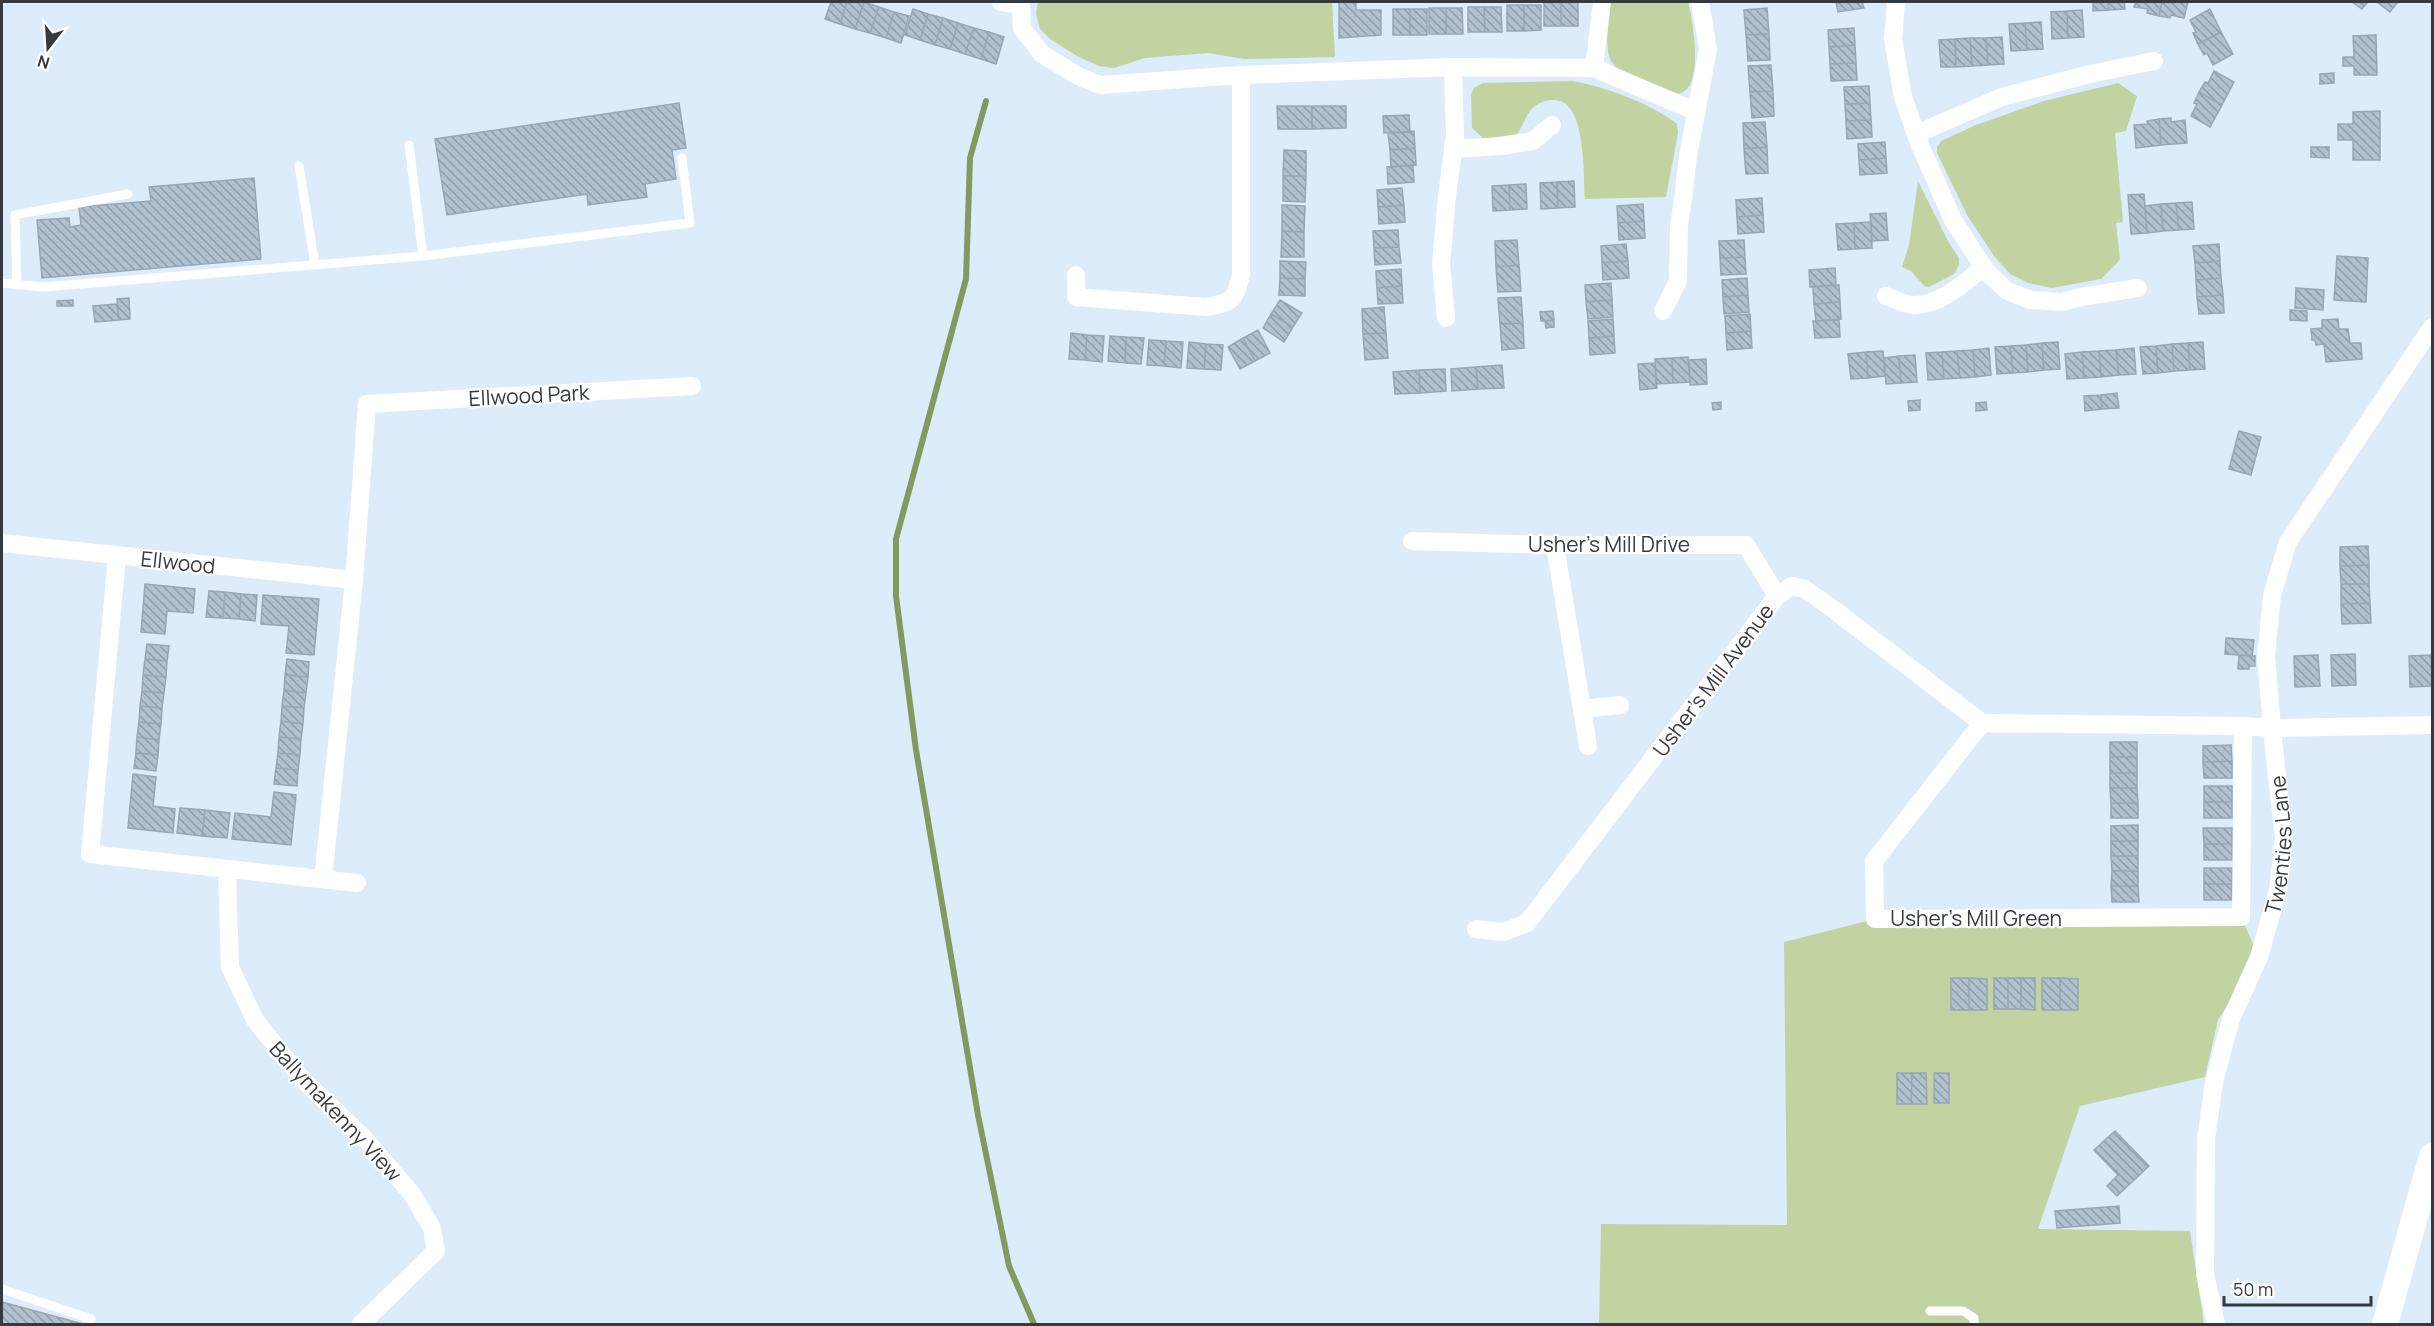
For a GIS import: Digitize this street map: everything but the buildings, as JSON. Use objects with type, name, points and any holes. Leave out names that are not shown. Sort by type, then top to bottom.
[{"type":"street","points":[[1001,2],[1020,3],[1022,28],[1042,54],[1078,76],[1100,85],[1240,75],[1453,67],[1594,68],[1697,112]]},
{"type":"street","points":[[1594,68],[1602,2]]},
{"type":"street","points":[[1663,311],[1678,281],[1679,226],[1688,156],[1708,49],[1701,2]]},
{"type":"street","points":[[1896,2],[1893,39],[1903,98],[1953,220],[1984,267],[2007,291],[2031,300],[2062,302],[2138,288]]},
{"type":"street","points":[[1916,134],[2002,97],[2090,74],[2154,61]]},
{"type":"street","points":[[1446,318],[1441,264],[1455,135],[1453,67]]},
{"type":"street","points":[[1076,275],[1076,297],[1206,307],[1226,304],[1236,295],[1241,275],[1240,75]]},
{"type":"street","points":[[1453,149],[1502,146],[1533,141],[1552,125]]},
{"type":"street","points":[[1886,296],[1912,305],[1934,301],[1960,286],[1984,267]]},
{"type":"street","name":"Twenties Lane","points":[[2216,1324],[2205,1274],[2205,1139],[2214,1082],[2231,1019],[2259,957],[2278,890],[2284,838],[2266,657],[2271,595],[2288,542],[2433,327]]},
{"type":"street","name":"Ellwood Park","points":[[354,580],[367,404],[692,386]]},
{"type":"street","name":"Usher's Mill Drive","points":[[1412,541],[1555,545],[1746,545],[1777,596]]},
{"type":"street","name":"Ellwood","points":[[2,543],[354,580]]},
{"type":"street","points":[[1555,545],[1588,746]]},
{"type":"street","points":[[117,555],[90,854],[357,883]]},
{"type":"street","points":[[323,879],[354,580]]},
{"type":"street","name":"Usher's Mill Avenue","points":[[1476,929],[1504,932],[1527,923],[1777,596],[1792,586],[1804,589],[1982,723]]},
{"type":"street","points":[[1582,709],[1620,705]]},
{"type":"street","points":[[1982,723],[2272,728],[2433,725]]},
{"type":"street","name":"Usher's Mill Green","points":[[1982,723],[1874,861],[1875,919],[2241,917],[2243,726]]},
{"type":"street","name":"Ballymakenny View","points":[[227,869],[230,967],[255,1020],[303,1080],[364,1138],[412,1194],[432,1228],[436,1251],[361,1324]]},
{"type":"street","points":[[2385,1324],[2433,1156]]},
{"type":"lane","points":[[409,145],[423,256]]},
{"type":"lane","points":[[2,284],[43,287],[423,256],[690,223],[682,158]]},
{"type":"lane","points":[[299,166],[315,265]]},
{"type":"lane","points":[[17,285],[15,215],[129,194]]},
{"type":"lane","points":[[2,1289],[92,1319]]},
{"type":"lane","points":[[1930,1311],[1963,1311],[1974,1318],[1974,1324]]},
{"type":"green space","points":[[1038,2],[1332,2],[1335,57],[1244,59],[1208,53],[1145,58],[1114,68],[1099,66],[1077,56],[1050,39],[1040,29],[1036,13]]},
{"type":"green space","points":[[1610,2],[1688,2],[1694,37],[1695,65],[1693,78],[1688,88],[1677,94],[1668,92],[1627,74],[1614,65],[1608,49]]},
{"type":"green space","points":[[1573,81],[1627,97],[1654,109],[1677,124],[1678,133],[1666,197],[1585,199],[1583,158],[1578,126],[1573,113],[1565,104],[1555,100],[1544,101],[1534,107],[1517,134],[1484,139],[1472,128],[1471,94],[1474,88],[1483,83]]},
{"type":"green space","points":[[2118,83],[2137,96],[2126,131],[2115,133],[2123,222],[2116,223],[2120,260],[2101,279],[2052,288],[2028,283],[2010,274],[1994,256],[1967,215],[1937,153],[1937,147],[1941,141],[1976,125],[2044,101]]},
{"type":"green space","points":[[1918,181],[1959,258],[1959,265],[1954,274],[1929,287],[1924,286],[1911,271],[1902,267],[1909,245]]},
{"type":"green space","points":[[2241,917],[2259,957],[2218,1020],[2205,1077],[2080,1106],[2038,1229],[2190,1231],[2204,1324],[1599,1324],[1601,1224],[1787,1225],[1784,942],[1875,919]]},
{"type":"waterway","points":[[986,101],[970,158],[966,279],[896,539],[896,596],[916,750],[978,1115],[1009,1266],[1034,1324]]}]
